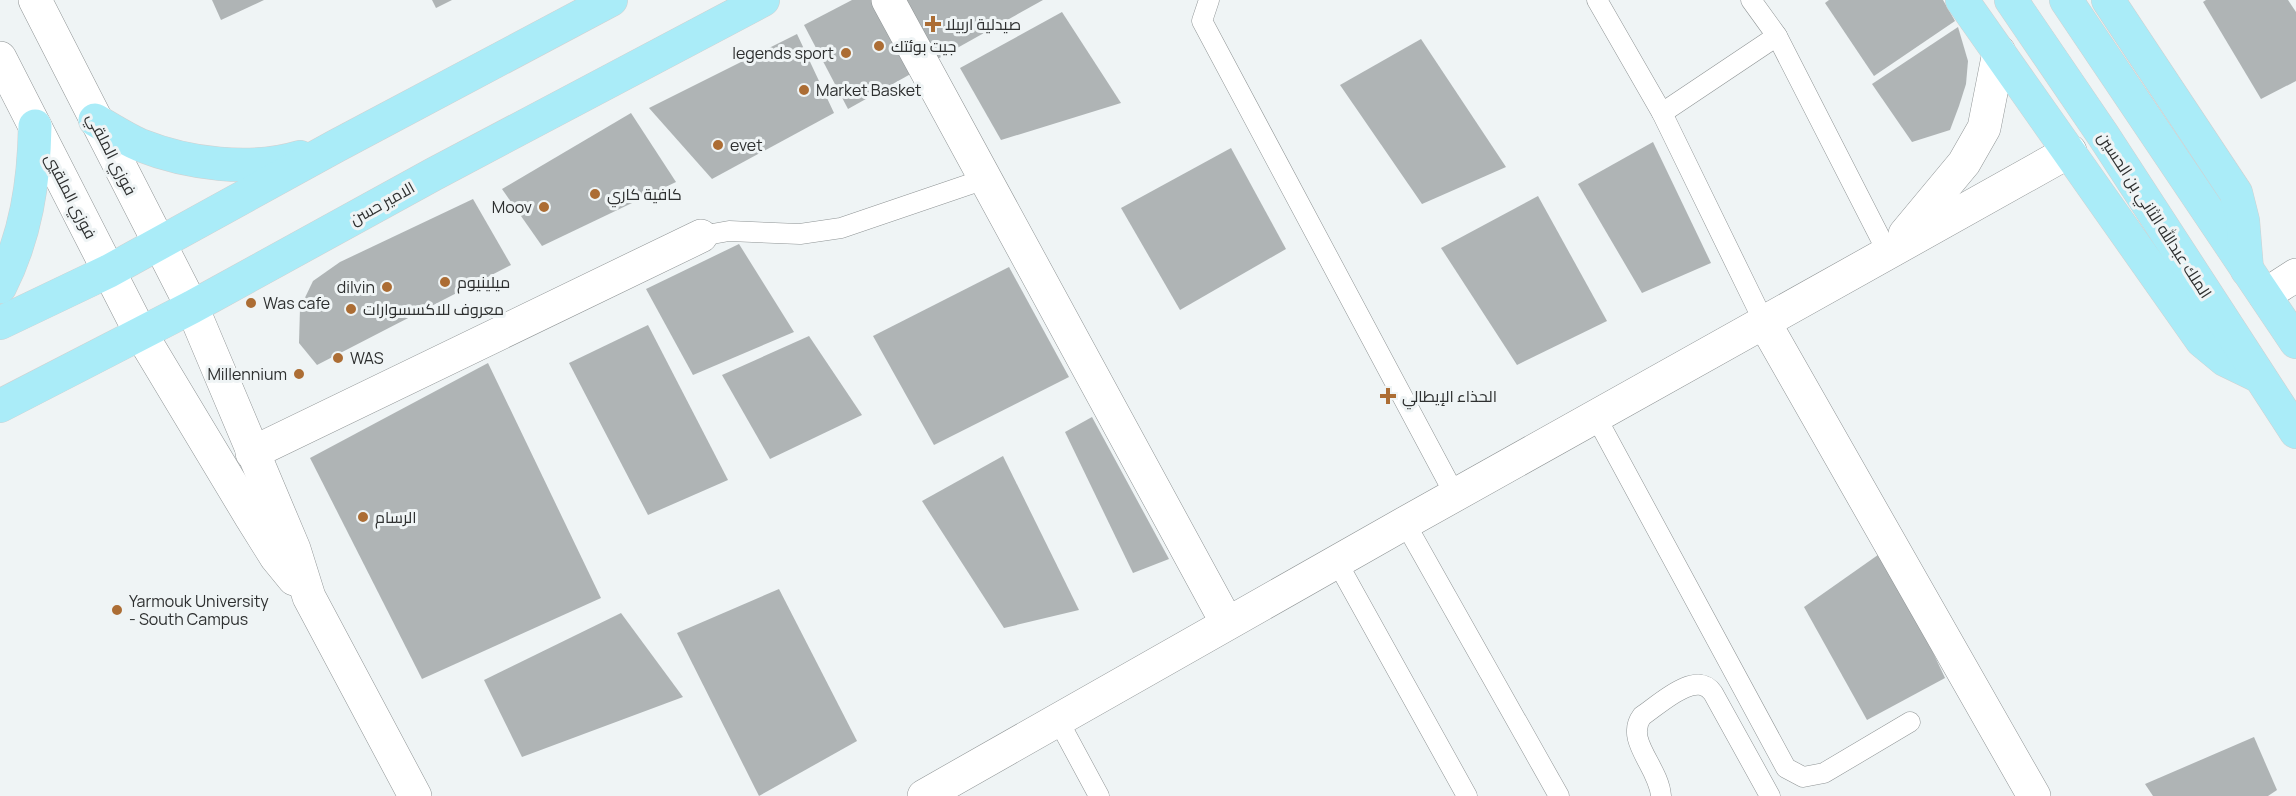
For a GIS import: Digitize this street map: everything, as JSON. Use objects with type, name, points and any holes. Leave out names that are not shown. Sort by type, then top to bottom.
[{"type":"main road","points":[[0,324],[109,271],[336,146],[612,0]]},
{"type":"main road","name":"الامير حسن","points":[[0,406],[192,307],[434,174],[763,0]]},
{"type":"main road","points":[[1962,0],[2202,340],[2225,360],[2260,378]]},
{"type":"main road","name":"الملك عبدالله الثاني بن الحسين","points":[[2011,0],[2103,135],[2296,432]]},
{"type":"main road","points":[[2066,0],[2296,342]]},
{"type":"main road","points":[[2108,0],[2236,193],[2256,284]]},
{"type":"main road","points":[[95,120],[139,144],[197,160],[238,164],[288,160],[336,146]]},
{"type":"main road","points":[[0,287],[21,238],[30,201],[35,164],[35,126]]},
{"type":"street","name":"فوزي الملقي","points":[[35,0],[192,307],[294,549],[309,597]]},
{"type":"street","points":[[888,0],[1227,623]]},
{"type":"street","points":[[1888,253],[1936,199],[1964,163],[1984,128],[1999,52]]},
{"type":"street","name":"فوزي الملقيي","points":[[0,58],[141,334],[276,557],[309,597]]},
{"type":"street","points":[[924,796],[1227,623],[2070,152]]},
{"type":"street","points":[[252,453],[701,236]]},
{"type":"street","points":[[2256,284],[2296,275]]},
{"type":"street","points":[[1764,322],[2034,796]]},
{"type":"street","points":[[309,597],[415,796]]},
{"type":"lane","points":[[1209,0],[1202,21],[1455,495]]},
{"type":"lane","points":[[1597,0],[1662,113],[1764,322]]},
{"type":"lane","points":[[1751,0],[1777,36],[1888,253]]},
{"type":"lane","points":[[1662,113],[1777,36]]},
{"type":"lane","points":[[701,236],[729,231],[800,234],[841,228],[985,179]]},
{"type":"lane","points":[[1596,417],[1786,768],[1803,777],[1824,773],[1910,722]]},
{"type":"lane","points":[[1405,523],[1559,796]]},
{"type":"lane","points":[[1337,562],[1467,796]]},
{"type":"lane","points":[[1661,796],[1656,773],[1636,739],[1636,723],[1642,716],[1686,687],[1701,683],[1708,685],[1713,693],[1770,796]]},
{"type":"lane","points":[[1058,720],[1099,796]]},
{"type":"building","points":[[212,0],[264,0],[221,20]]},
{"type":"building","points":[[432,0],[452,0],[436,8]]},
{"type":"building","points":[[852,0],[1043,0],[848,109],[804,25]]},
{"type":"building","points":[[1829,0],[1943,0],[1955,21],[1874,76],[1825,3]]},
{"type":"building","points":[[2206,0],[2288,0],[2296,12],[2296,81],[2261,99],[2203,2]]},
{"type":"building","points":[[1062,12],[1121,103],[1001,140],[960,68]]},
{"type":"building","points":[[1958,27],[1968,61],[1966,84],[1950,130],[1912,142],[1872,84]]},
{"type":"building","points":[[797,34],[834,113],[712,179],[649,108]]},
{"type":"building","points":[[1421,39],[1506,167],[1422,204],[1340,85]]},
{"type":"building","points":[[631,113],[676,182],[542,246],[502,189]]},
{"type":"building","points":[[1653,142],[1711,263],[1642,293],[1578,184]]},
{"type":"building","points":[[1231,148],[1286,249],[1180,310],[1121,208]]},
{"type":"building","points":[[1538,196],[1607,321],[1517,365],[1441,248]]},
{"type":"building","points":[[473,199],[511,265],[317,365],[299,343],[300,308],[313,281],[340,262]]},
{"type":"building","points":[[739,244],[794,332],[693,375],[646,289]]},
{"type":"building","points":[[1009,267],[1069,377],[934,445],[873,336]]},
{"type":"building","points":[[648,325],[728,480],[648,515],[569,363]]},
{"type":"building","points":[[809,336],[862,415],[770,459],[722,375]]},
{"type":"building","points":[[488,363],[601,598],[422,679],[310,458]]},
{"type":"building","points":[[1092,417],[1169,559],[1133,573],[1065,432]]},
{"type":"building","points":[[1003,456],[1079,610],[1004,628],[922,501]]},
{"type":"building","points":[[1885,550],[1945,678],[1867,720],[1804,607]]},
{"type":"building","points":[[779,589],[857,741],[759,796],[677,633]]},
{"type":"building","points":[[621,613],[683,697],[522,757],[484,680]]},
{"type":"building","points":[[2254,737],[2277,790],[2268,796],[2153,796],[2145,784]]},
{"type":"place","name":"صيدلية اربيلا","points":[[933,24]]},
{"type":"place","name":"جيت بوئتك","points":[[879,46]]},
{"type":"place","name":"legends sport","points":[[846,53]]},
{"type":"place","name":"Market Basket","points":[[804,90]]},
{"type":"place","name":"evet","points":[[718,145]]},
{"type":"place","name":"كافية كاري","points":[[595,194]]},
{"type":"place","name":"Moov","points":[[544,207]]},
{"type":"place","name":"ميلينيوم","points":[[445,282]]},
{"type":"place","name":"dilvin","points":[[387,287]]},
{"type":"place","name":"Was cafe","points":[[251,303]]},
{"type":"place","name":"معروف للاكسسوارات","points":[[351,309]]},
{"type":"place","name":"WAS","points":[[338,358]]},
{"type":"place","name":"Millennium","points":[[299,374]]},
{"type":"place","name":"الحذاء الإيطالي","points":[[1388,396]]},
{"type":"place","name":"الرسام","points":[[363,517]]},
{"type":"place","name":"Yarmouk University - South Campus","points":[[117,610]]}]
